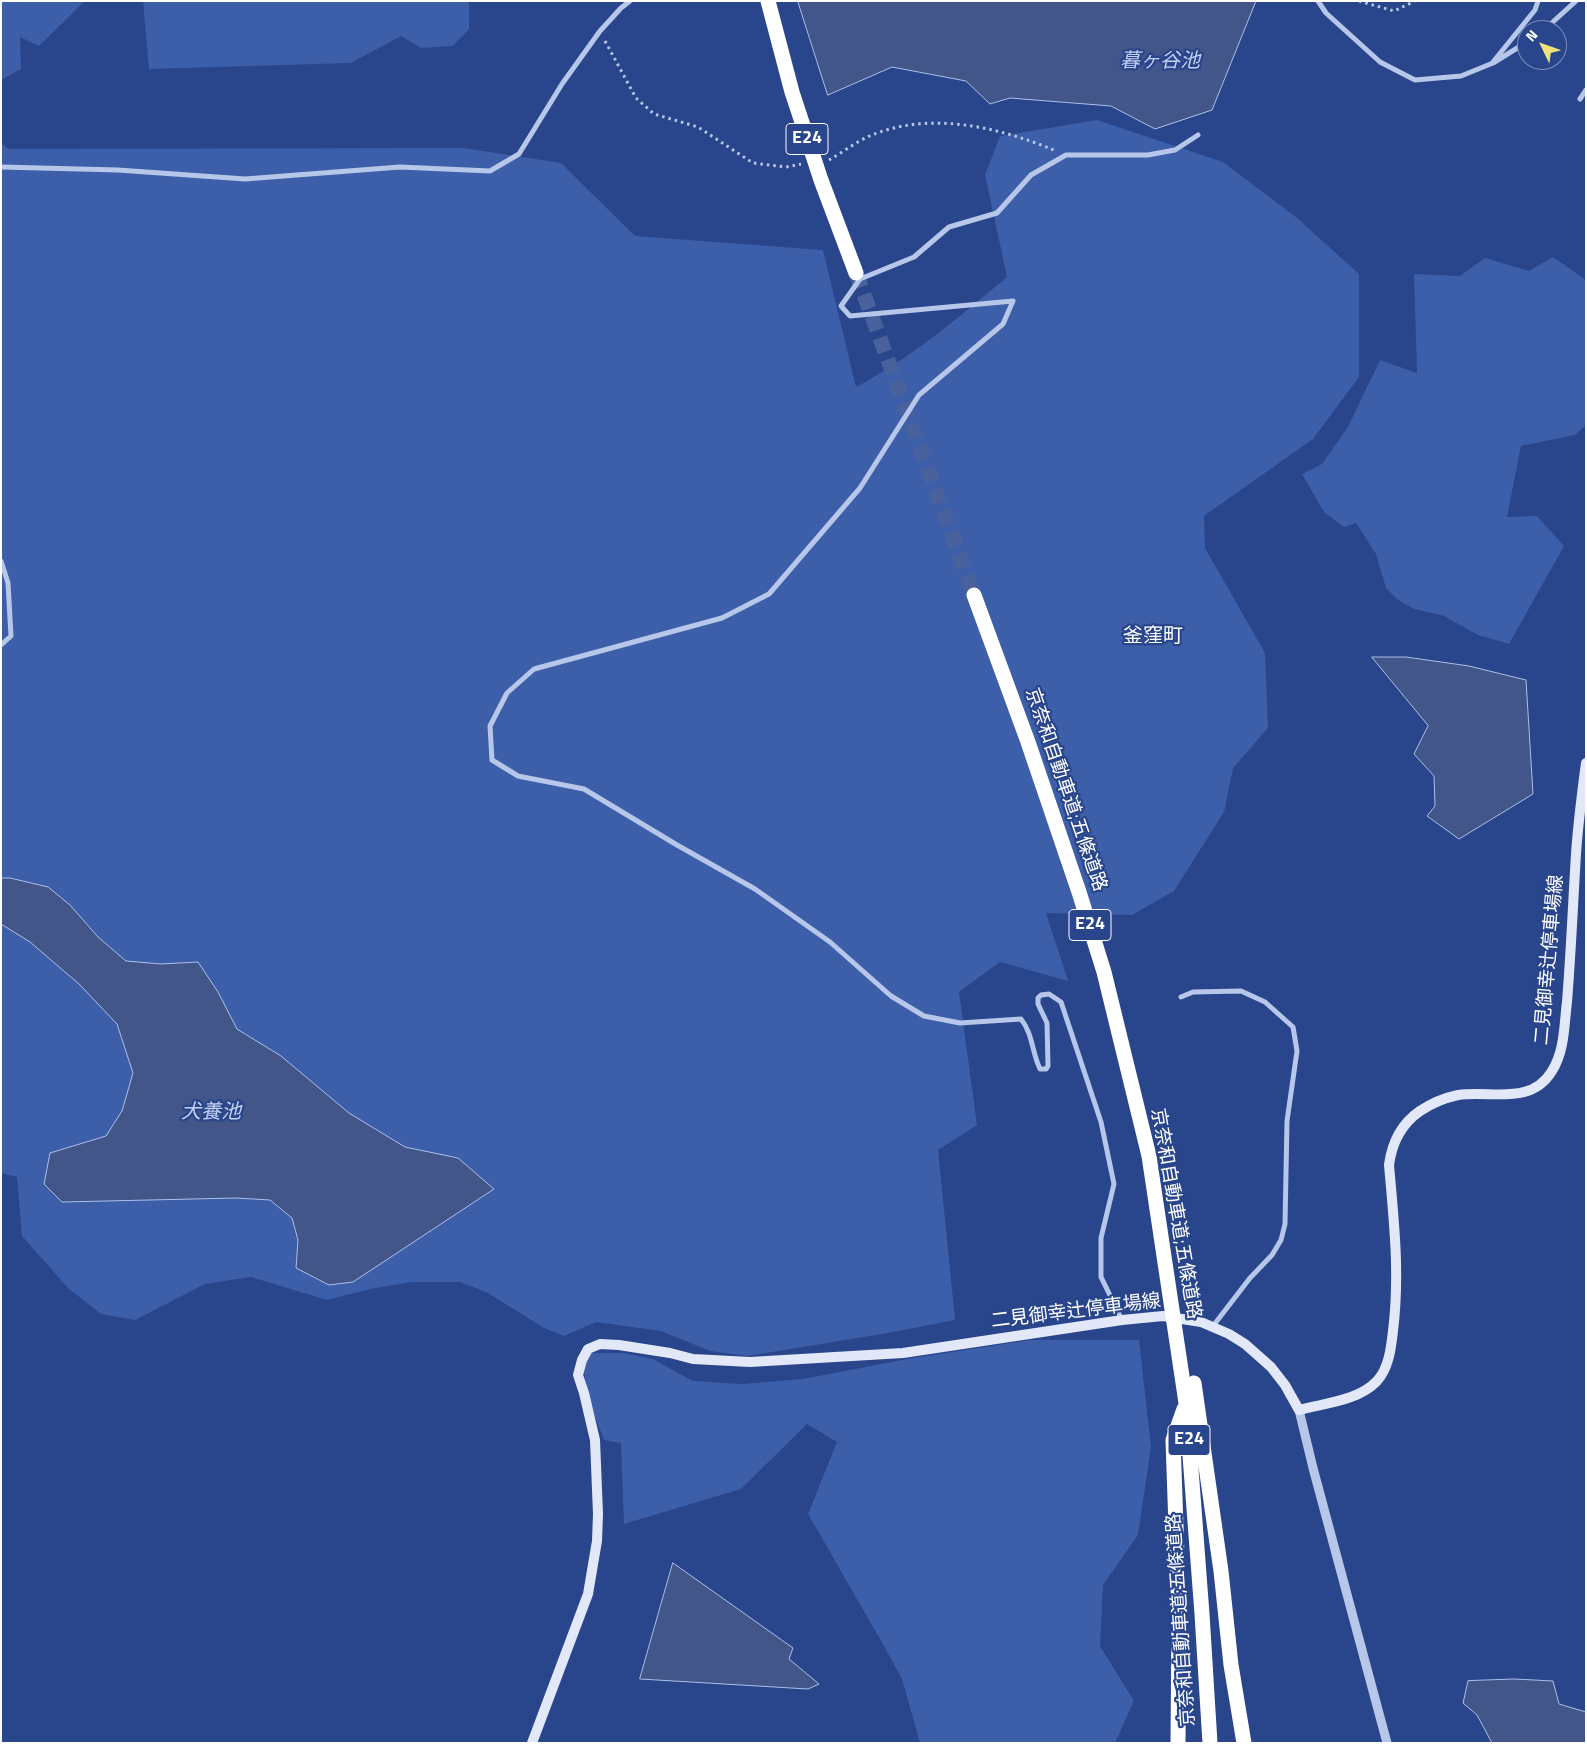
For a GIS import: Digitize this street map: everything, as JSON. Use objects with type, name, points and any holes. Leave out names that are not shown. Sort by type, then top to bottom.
[{"type":"highway","name":"E24","points":[[768,1],[800,118],[856,273]]},
{"type":"highway","name":"京奈和自動車道;五條道路","points":[[974,595],[1031,752],[1104,972],[1149,1156],[1186,1403],[1210,1743]]},
{"type":"highway","points":[[1170,1295],[1186,1340],[1219,1552],[1231,1665],[1244,1743]]},
{"type":"highway","points":[[1178,1743],[1180,1614],[1173,1440],[1186,1403]]},
{"type":"main road","name":"二見御幸辻停車場線","points":[[532,1743],[588,1594],[597,1541],[598,1514],[595,1440],[578,1375],[582,1360],[588,1349],[600,1344],[619,1345],[670,1352],[694,1359],[750,1362],[769,1361],[903,1353],[1122,1320],[1163,1316],[1213,1326],[1245,1344],[1272,1367],[1299,1410],[1353,1396],[1378,1380],[1385,1369],[1390,1354],[1396,1306],[1398,1273],[1389,1165],[1391,1148],[1399,1131],[1412,1117],[1445,1098],[1460,1095],[1516,1094],[1531,1090],[1544,1083],[1553,1070],[1562,1050],[1576,851],[1586,763]]},
{"type":"street","points":[[1,166],[118,170],[245,179],[400,167],[490,171],[520,154],[562,84],[600,31],[630,1]]},
{"type":"street","points":[[1318,1],[1326,13],[1380,62],[1415,80],[1460,76],[1491,64],[1517,48]]},
{"type":"street","points":[[1491,64],[1535,10],[1538,1]]},
{"type":"street","points":[[1555,20],[1576,1]]},
{"type":"street","points":[[1580,99],[1586,90]]},
{"type":"street","points":[[1122,1320],[1102,1277],[1101,1238],[1114,1184],[1100,1122],[1061,1002],[1049,994],[1041,995],[1038,998],[1038,1004],[1047,1022],[1048,1066],[1043,1070],[1040,1069],[1036,1061],[1029,1030],[1021,1020],[960,1023],[924,1016],[891,996],[830,942],[755,889],[584,789],[518,776],[492,760],[490,726],[507,694],[534,669],[722,618],[769,594],[860,488],[920,394],[1003,324],[1014,301],[850,316],[841,306],[860,279],[914,257],[949,227],[996,213],[1031,175],[1066,155],[1148,155],[1175,150],[1198,135]]},
{"type":"street","points":[[1,561],[8,583],[11,636],[1,645]]},
{"type":"street","points":[[1181,997],[1193,992],[1241,990],[1265,1002],[1293,1027],[1297,1052],[1287,1121],[1285,1224],[1281,1240],[1272,1255],[1250,1278],[1213,1326]]},
{"type":"street","points":[[1299,1410],[1387,1743]]},
{"type":"path","points":[[1359,1],[1394,11],[1415,1]]},
{"type":"shaded area","points":[[1,1],[85,1],[39,46],[20,37],[21,69],[1,80]]},
{"type":"shaded area","points":[[143,1],[469,1],[469,29],[453,46],[421,48],[401,36],[351,63],[149,69]]},
{"type":"shaded area","points":[[1097,120],[1223,162],[1297,218],[1359,274],[1359,377],[1313,439],[1204,516],[1205,548],[1265,653],[1268,728],[1233,768],[1224,812],[1174,891],[1132,915],[1046,913],[1068,981],[1000,962],[959,992],[977,1125],[938,1150],[955,1320],[748,1356],[710,1351],[661,1331],[596,1322],[564,1336],[544,1328],[488,1293],[460,1282],[412,1282],[370,1289],[327,1300],[251,1277],[205,1284],[135,1320],[101,1314],[68,1288],[22,1236],[17,1177],[1,1173],[1,143],[8,149],[463,148],[561,163],[635,236],[823,250],[856,387],[915,350],[953,322],[1007,277],[985,175],[1000,136]]},
{"type":"shaded area","points":[[1553,257],[1586,280],[1586,425],[1575,435],[1521,446],[1507,517],[1537,516],[1564,546],[1509,644],[1478,635],[1444,616],[1414,609],[1398,600],[1386,588],[1376,554],[1356,523],[1344,527],[1324,512],[1302,474],[1322,464],[1348,427],[1380,360],[1417,373],[1414,274],[1460,276],[1485,258],[1529,271]]},
{"type":"shaded area","points":[[1030,1340],[1139,1340],[1151,1447],[1138,1535],[1103,1585],[1100,1646],[1134,1701],[1115,1743],[920,1743],[902,1679],[808,1514],[837,1442],[807,1424],[741,1489],[624,1524],[621,1443],[604,1440],[588,1398],[583,1366],[591,1353],[624,1353],[653,1359],[693,1381],[742,1384],[803,1379],[907,1359]]},
{"type":"water","name":"暮ヶ谷池","points":[[798,1],[1256,1],[1212,110],[1155,129],[1111,106],[1010,98],[990,104],[966,81],[892,67],[828,95]]},
{"type":"water","points":[[1372,657],[1406,657],[1469,666],[1526,680],[1533,794],[1459,839],[1427,816],[1435,806],[1434,776],[1414,754],[1428,726]]},
{"type":"water","name":"犬養池","points":[[1,878],[10,878],[48,887],[70,905],[98,937],[126,961],[161,964],[198,962],[218,992],[237,1029],[281,1056],[349,1113],[405,1147],[458,1158],[494,1189],[353,1282],[329,1285],[296,1268],[298,1240],[292,1218],[270,1200],[236,1198],[62,1202],[44,1184],[50,1153],[106,1136],[122,1111],[133,1073],[117,1024],[79,984],[30,942],[1,924]]},
{"type":"water","points":[[673,1563],[793,1648],[789,1659],[819,1684],[808,1689],[640,1679]]},
{"type":"water","points":[[1515,1679],[1553,1681],[1559,1704],[1586,1712],[1586,1743],[1492,1743],[1477,1715],[1463,1703],[1468,1681]]},
{"type":"tunnel","points":[[856,273],[974,595]]},
{"type":"district","name":"釜窪町","points":[[1153,637]]}]
